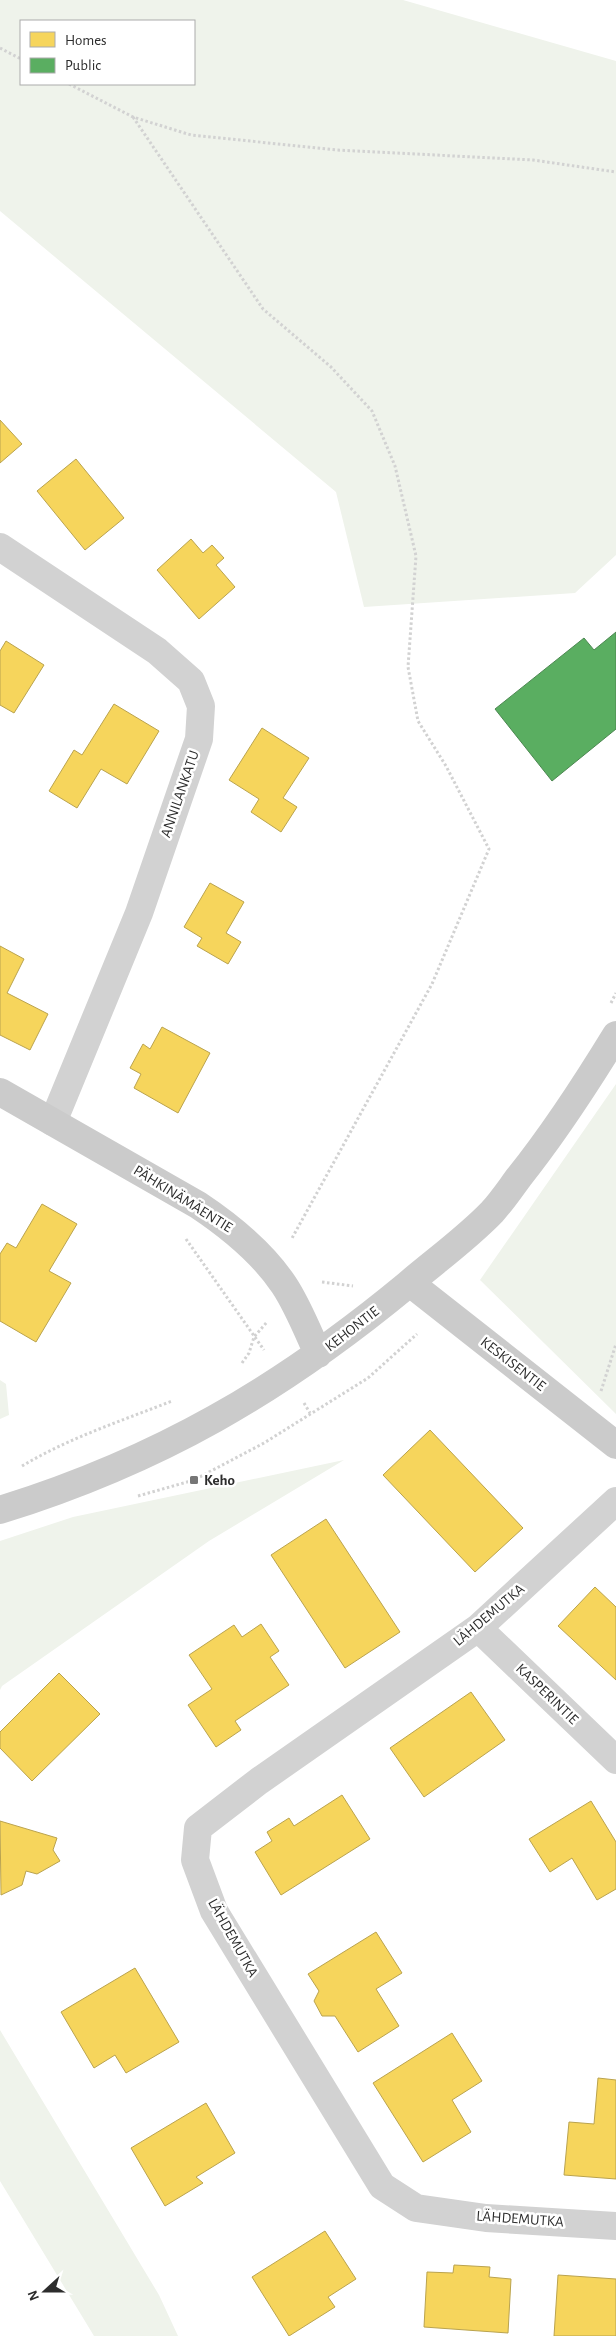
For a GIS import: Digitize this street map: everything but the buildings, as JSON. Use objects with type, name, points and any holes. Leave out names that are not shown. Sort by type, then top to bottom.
[{"type":"street","name":"ANNILANKATU","points":[[0,547],[157,651],[191,681],[201,706],[199,739],[139,913],[53,1122]]},
{"type":"street","name":"KEHONTIE","points":[[0,1510],[96,1476],[151,1453],[220,1417],[286,1377],[363,1321],[450,1250],[492,1211],[546,1144],[611,1023]]},
{"type":"street","name":"PÄHKINÄMÄENTIE","points":[[0,1092],[198,1205],[228,1225],[269,1264],[294,1303],[318,1354]]},
{"type":"street","name":"KESKISENTIE","points":[[410,1283],[616,1445]]},
{"type":"street","name":"LÄHDEMUTKA","points":[[616,1501],[478,1628],[259,1781],[198,1828],[195,1860],[214,1911],[382,2186],[416,2208],[486,2218],[616,2226]]},
{"type":"street","name":"KASPERINTIE","points":[[478,1628],[616,1760]]},
{"type":"path","points":[[0,48],[20,58]]},
{"type":"path","points":[[71,85],[133,117],[191,135],[337,150],[533,160],[616,172]]},
{"type":"path","points":[[133,117],[264,309],[331,367],[372,411],[395,466],[416,556],[408,666],[418,721],[446,766],[489,848],[432,984],[288,1245]]},
{"type":"path","points":[[611,1023],[616,993]]},
{"type":"path","points":[[184,1236],[254,1337],[286,1377]]},
{"type":"path","points":[[238,1368],[250,1353],[254,1337],[270,1318],[294,1303],[319,1282],[353,1286],[360,1284]]},
{"type":"path","points":[[137,1496],[194,1480],[264,1443],[368,1378],[417,1334]]},
{"type":"path","points":[[590,1425],[616,1344]]},
{"type":"path","points":[[17,1469],[43,1453],[81,1436],[178,1399]]},
{"type":"shaded area","points":[[0,0],[403,0],[616,61],[616,555],[575,593],[364,607],[336,492],[0,211]]},
{"type":"shaded area","points":[[616,1084],[616,1414],[480,1280]]},
{"type":"shaded area","points":[[0,1380],[6,1384],[9,1415],[0,1419]]},
{"type":"shaded area","points":[[344,1460],[209,1541],[2,1686],[0,1690],[0,1541],[73,1517]]},
{"type":"shaded area","points":[[0,2030],[159,2295],[178,2336],[94,2336],[0,2181]]},
{"type":"place","name":"Keho","points":[[194,1480]]}]
